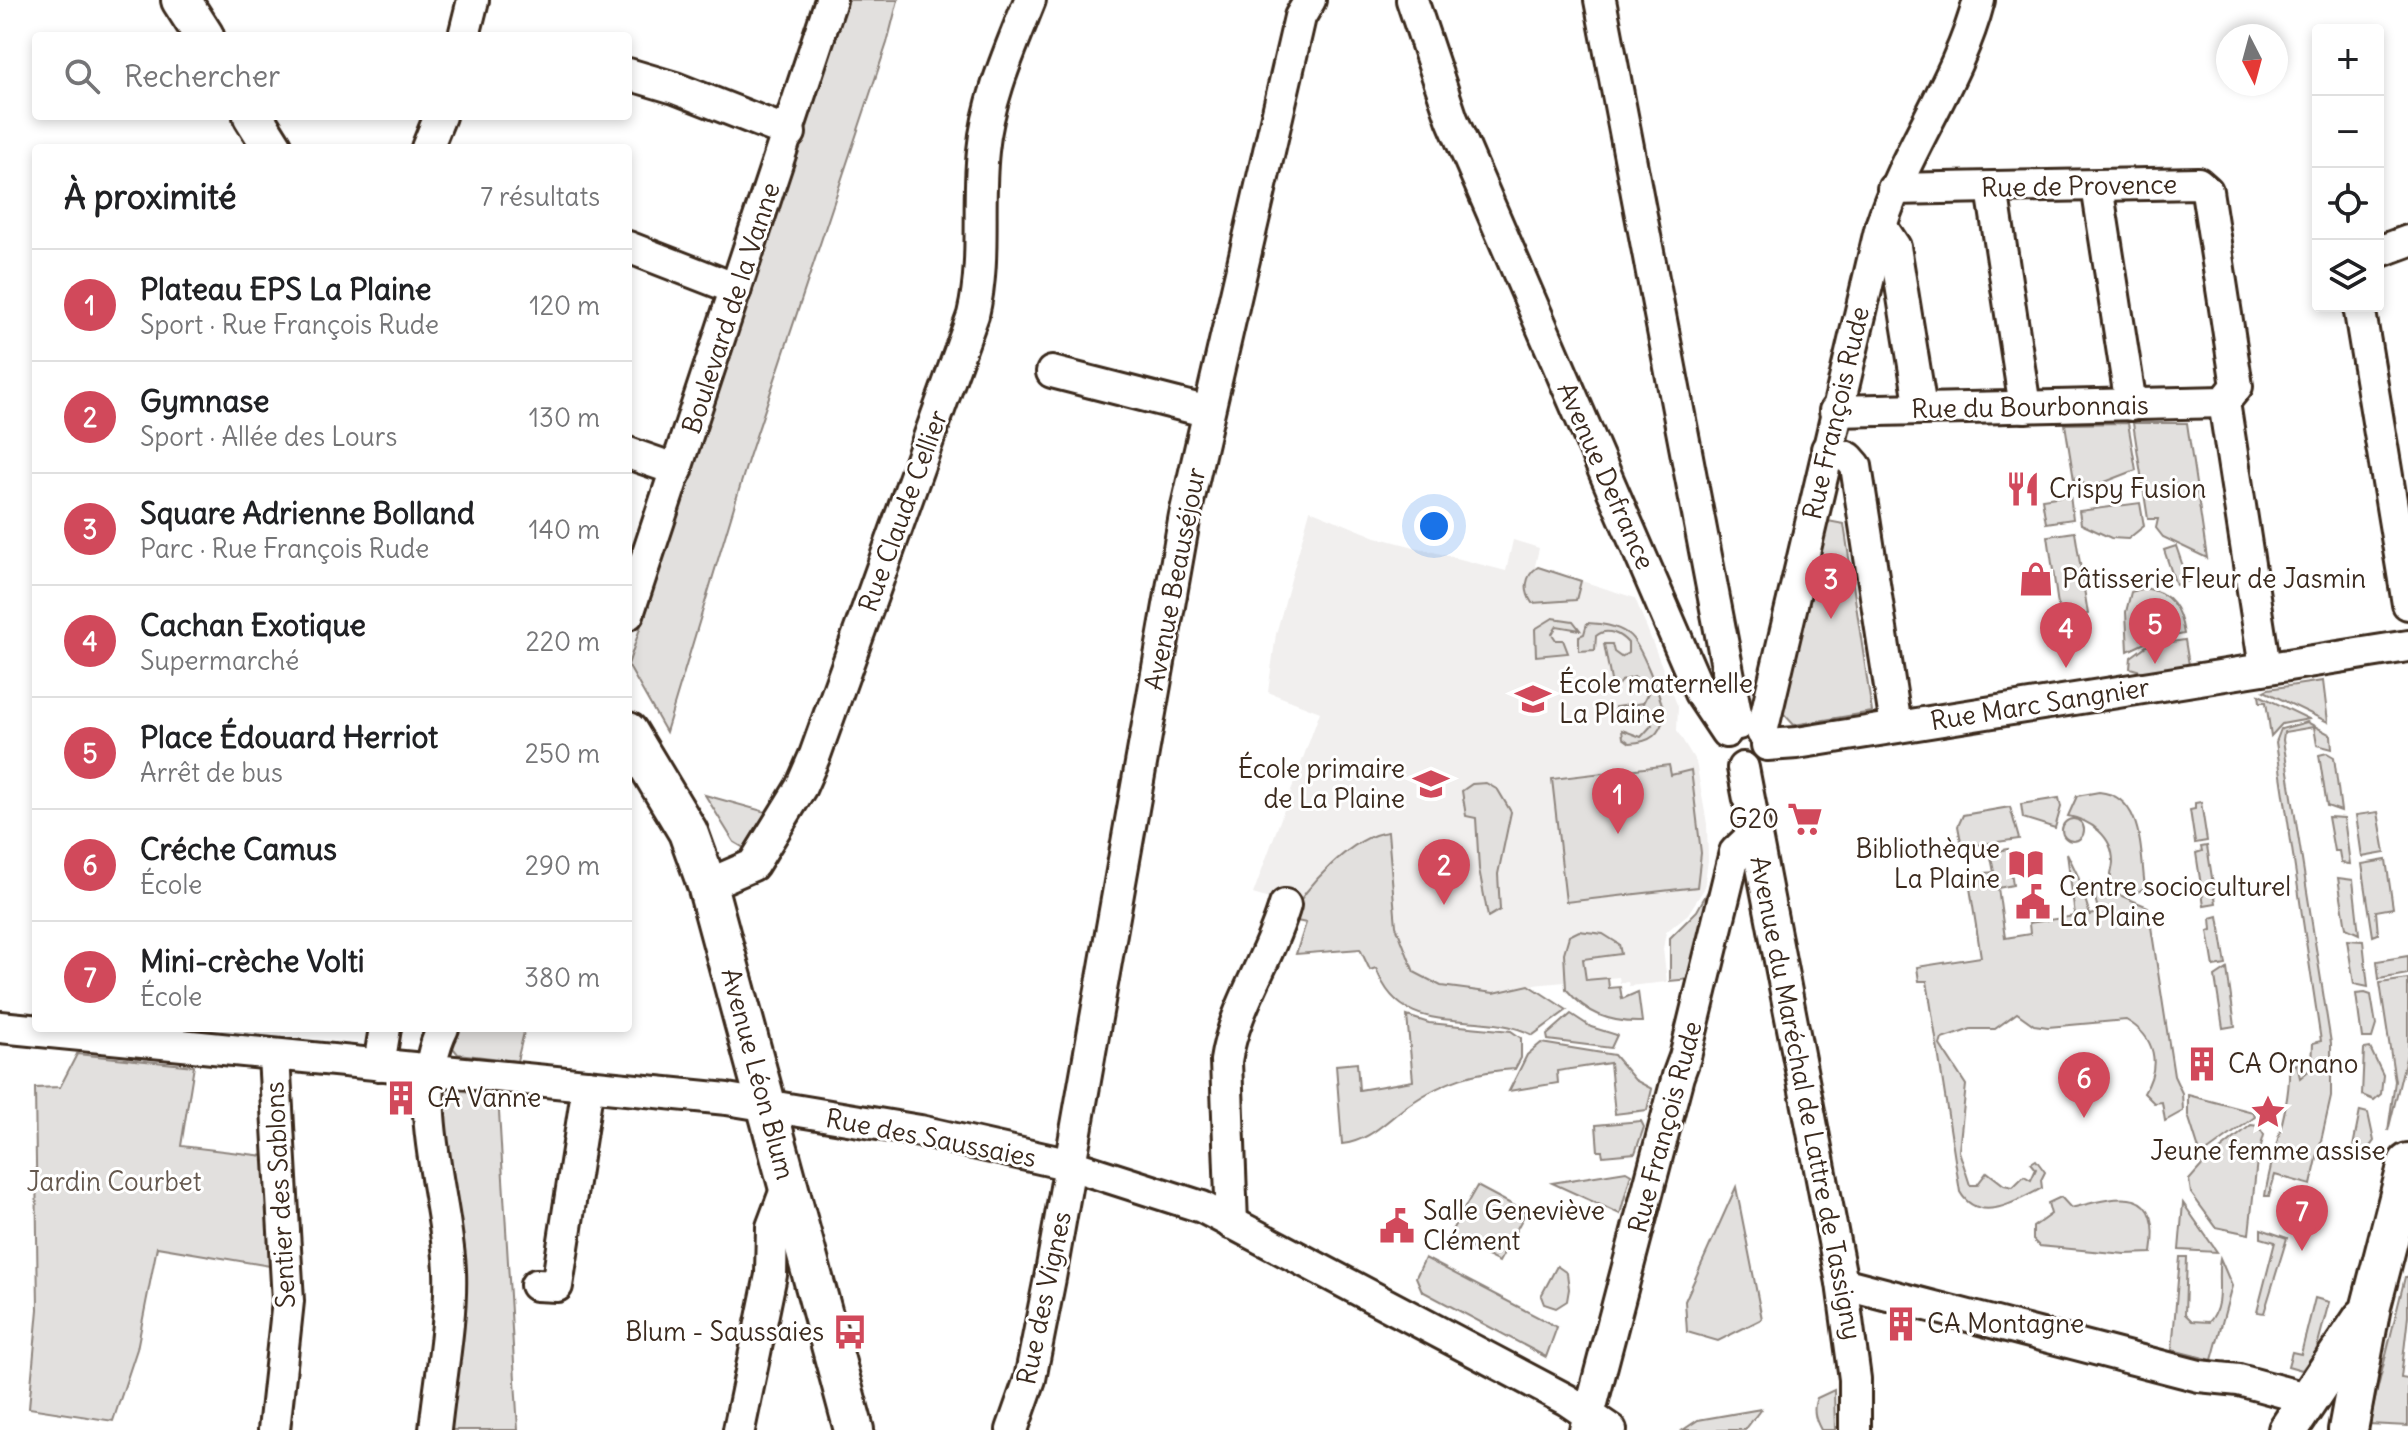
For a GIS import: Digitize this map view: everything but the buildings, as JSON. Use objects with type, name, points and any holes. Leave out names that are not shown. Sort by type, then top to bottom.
[{"type":"main road","points":[[181,0],[201,32]]},
{"type":"main road","name":"Avenue Léon Blum","points":[[632,739],[688,832],[707,885],[854,1430]]},
{"type":"main road","points":[[2295,1419],[2320,1410],[2351,1418],[2371,1306],[2408,1163]]},
{"type":"main road","points":[[2295,1419],[2371,1306]]},
{"type":"street","points":[[465,32],[473,0]]},
{"type":"street","name":"Boulevard de la Vanne","points":[[632,602],[790,133],[831,0]]},
{"type":"street","name":"Rue Claude Cellier","points":[[707,885],[753,865],[807,774],[943,403],[973,315],[981,277],[983,148],[997,89],[1030,0]]},
{"type":"street","name":"Avenue Beauséjour","points":[[1071,1165],[1185,515],[1265,160],[1300,17],[1310,0]]},
{"type":"street","name":"Avenue Defrance","points":[[1412,0],[1452,119],[1700,693],[1748,733]]},
{"type":"street","points":[[1600,0],[1638,202],[1748,733]]},
{"type":"street","name":"Rue François Rude","points":[[1748,733],[1827,449],[1881,226],[1893,189],[1969,30],[1979,0]]},
{"type":"street","points":[[632,75],[675,88],[790,133]]},
{"type":"street","points":[[429,144],[438,120]]},
{"type":"street","name":"Rue de Provence","points":[[1893,189],[2198,183],[2207,191],[2237,386],[2224,402],[2265,668]]},
{"type":"street","points":[[2097,186],[2131,405]]},
{"type":"street","points":[[1992,188],[2025,407]]},
{"type":"street","points":[[1881,226],[1895,247],[1921,409]]},
{"type":"street","points":[[2384,250],[2408,241]]},
{"type":"street","points":[[632,249],[736,289]]},
{"type":"street","points":[[2360,312],[2408,604]]},
{"type":"street","points":[[1052,372],[1197,409]]},
{"type":"street","name":"Rue du Bourbonnais","points":[[1835,411],[2224,402]]},
{"type":"street","points":[[1827,449],[1849,458],[1856,466],[1896,726]]},
{"type":"street","points":[[632,454],[677,470]]},
{"type":"street","name":"Rue Marc Sangnier","points":[[1748,733],[1896,726],[2408,646]]},
{"type":"street","name":"Avenue du Maréchal de Lattre de Tassigny","points":[[1748,733],[1722,752],[1730,763],[1743,768],[1756,832],[1842,1283],[1854,1368],[1855,1430]]},
{"type":"street","name":"Rue François Rude","points":[[1595,1425],[1735,852],[1756,832]]},
{"type":"street","points":[[1232,1224],[1226,1061],[1229,1040],[1273,943],[1285,905]]},
{"type":"street","name":"Rue des Saussaies","points":[[0,1027],[32,1029]]},
{"type":"street","name":"Rue des Saussaies","points":[[95,1032],[208,1038],[274,1056],[727,1099],[920,1131],[1071,1165],[1202,1207],[1595,1425]]},
{"type":"street","points":[[379,1065],[384,1032]]},
{"type":"street","points":[[435,1430],[450,1272],[429,1102],[429,1070],[442,1032]]},
{"type":"street","name":"Sentier des Sablons","points":[[274,1056],[288,1301],[274,1430]]},
{"type":"street","points":[[536,1285],[557,1286],[588,1085]]},
{"type":"street","name":"Rue des Vignes","points":[[1012,1430],[1030,1379],[1071,1165]]},
{"type":"street","points":[[739,1430],[771,1275],[772,1227],[788,1184]]},
{"type":"street","points":[[771,1275],[811,1267]]},
{"type":"street","points":[[1842,1283],[2199,1376],[2239,1380],[2295,1419]]},
{"type":"shaded area","points":[[1310,510],[1376,537],[1506,571],[1513,540],[1539,548],[1535,566],[1635,598],[1678,707],[1677,731],[1696,762],[1707,824],[1708,860],[1704,889],[1688,914],[1666,932],[1663,949],[1667,982],[1629,986],[1628,982],[1620,983],[1619,977],[1522,986],[1494,995],[1441,989],[1423,982],[1295,907],[1253,894],[1320,712],[1268,692],[1276,634]]},
{"type":"green space","points":[[845,0],[898,0],[887,43],[748,460],[666,732],[632,672],[632,653]]},
{"type":"green space","points":[[2128,423],[2136,470],[2092,487],[2074,480],[2065,424]]},
{"type":"green space","points":[[2133,423],[2187,423],[2207,558],[2163,537],[2156,528],[2158,519],[2148,519]]},
{"type":"green space","points":[[2070,495],[2073,519],[2046,523],[2042,499]]},
{"type":"green space","points":[[2140,503],[2144,526],[2128,539],[2111,538],[2081,524],[2079,511]]},
{"type":"green space","points":[[1828,521],[1844,524],[1872,712],[1794,725],[1782,712]]},
{"type":"green space","points":[[2075,532],[2088,614],[2060,619],[2048,536]]},
{"type":"green space","points":[[2176,546],[2188,581],[2176,585],[2164,550]]},
{"type":"green space","points":[[1538,567],[1581,581],[1576,600],[1532,603],[1527,584]]},
{"type":"green space","points":[[2144,588],[2161,593],[2173,603],[2184,634],[2147,642],[2128,651],[2126,612],[2131,592]]},
{"type":"green space","points":[[1553,618],[1573,621],[1580,630],[1557,626],[1552,634],[1556,640],[1563,640],[1568,653],[1536,656],[1535,629]]},
{"type":"green space","points":[[1587,623],[1623,631],[1639,648],[1665,714],[1657,732],[1649,739],[1630,743],[1623,738],[1622,730],[1641,737],[1652,725],[1647,713],[1615,713],[1615,707],[1643,703],[1648,693],[1635,677],[1621,681],[1613,691],[1604,644],[1612,644],[1614,652],[1621,657],[1628,653],[1628,643],[1617,634],[1605,632],[1596,636],[1595,650],[1579,651],[1579,636],[1584,634]]},
{"type":"green space","points":[[2185,640],[2189,665],[2144,672],[2130,668],[2131,657],[2146,646]]},
{"type":"green space","points":[[2323,681],[2328,722],[2264,691],[2268,689]]},
{"type":"green space","points":[[2259,695],[2309,719],[2282,724],[2271,736],[2266,702],[2260,702]]},
{"type":"green space","points":[[2307,722],[2331,735],[2332,749],[2317,745],[2314,727],[2284,732],[2283,740],[2331,1043],[2331,1097],[2311,1185],[2275,1175],[2269,1196],[2265,1196],[2284,1115],[2289,1066],[2297,1064],[2300,1078],[2312,1068],[2313,1043],[2321,1041],[2276,742],[2281,729]]},
{"type":"green space","points":[[2327,753],[2334,757],[2341,811],[2327,806],[2319,755]]},
{"type":"green space","points":[[1669,765],[1671,775],[1691,770],[1701,853],[1697,887],[1566,902],[1552,779]]},
{"type":"green space","points":[[1486,783],[1498,790],[1511,812],[1498,874],[1500,910],[1488,917],[1479,869],[1476,818],[1466,816],[1462,791],[1472,784]]},
{"type":"green space","points":[[2099,792],[2114,796],[2132,815],[2140,843],[2145,887],[2138,892],[2112,886],[2112,853],[2105,837],[2092,825],[2068,816],[2077,796]]},
{"type":"green space","points":[[705,795],[766,812],[744,848],[734,842]]},
{"type":"green space","points":[[2059,798],[2061,807],[2055,828],[2023,818],[2021,804]]},
{"type":"green space","points":[[2201,802],[2207,841],[2195,843],[2190,810],[2195,809],[2195,803]]},
{"type":"green space","points":[[2010,807],[2019,839],[1962,847],[1958,826],[1963,815]]},
{"type":"green space","points":[[2378,812],[2385,853],[2362,857],[2356,815]]},
{"type":"green space","points":[[2328,817],[2344,818],[2350,864],[2341,863],[2339,851],[2334,851]]},
{"type":"green space","points":[[2073,819],[2081,822],[2084,830],[2081,838],[2073,841],[2065,838],[2062,830],[2065,822]]},
{"type":"green space","points":[[1388,832],[1396,926],[1414,972],[1441,986],[1494,993],[1529,985],[1567,1010],[1533,1035],[1511,1027],[1423,1015],[1404,1006],[1388,992],[1376,968],[1370,970],[1360,949],[1296,954],[1306,923],[1288,919],[1306,892],[1345,853],[1359,843]]},
{"type":"green space","points":[[2207,846],[2216,903],[2204,905],[2196,853]]},
{"type":"green space","points":[[2008,849],[2013,885],[1998,888],[2005,938],[2030,934],[2029,923],[2075,916],[2067,853],[2090,915],[2099,913],[2091,883],[2148,907],[2174,1076],[2182,1093],[2183,1111],[2165,1121],[2162,1102],[2154,1103],[2144,1093],[2153,1072],[2153,1052],[2144,1035],[2126,1020],[2048,1027],[2034,1025],[2017,1013],[1995,1029],[1971,1029],[1942,1039],[1940,1045],[1966,1085],[1959,1151],[1970,1185],[1977,1185],[1987,1172],[2004,1185],[2013,1187],[2024,1176],[2031,1180],[2036,1169],[2031,1163],[2036,1160],[2045,1172],[2041,1180],[2042,1188],[2010,1204],[1988,1209],[1968,1202],[1960,1192],[1927,981],[1919,981],[1917,967],[1981,957],[1968,875],[1994,872],[1990,852]]},
{"type":"green space","points":[[2386,860],[2393,908],[2376,911],[2378,934],[2373,936],[2362,864]]},
{"type":"green space","points":[[2338,878],[2353,880],[2359,934],[2346,928]]},
{"type":"green space","points":[[1712,884],[1690,979],[1670,981],[1670,938],[1697,911]]},
{"type":"green space","points":[[2218,916],[2226,965],[2214,967],[2208,931],[2212,930],[2211,918]]},
{"type":"green space","points":[[1579,931],[1603,934],[1619,944],[1621,954],[1583,959],[1586,980],[1608,978],[1609,988],[1620,987],[1622,999],[1638,992],[1642,1022],[1609,1019],[1582,1005],[1566,989],[1564,953],[1569,936]]},
{"type":"green space","points":[[2347,940],[2363,941],[2368,987],[2354,984]]},
{"type":"green space","points":[[2408,956],[2408,974],[2379,979],[2377,961]]},
{"type":"green space","points":[[2227,969],[2235,1026],[2223,1028],[2215,977]]},
{"type":"green space","points":[[2408,979],[2408,1050],[2388,1131],[2395,1081],[2380,983]]},
{"type":"green space","points":[[2356,994],[2371,995],[2376,1025],[2372,1038],[2362,1038]]},
{"type":"green space","points":[[1571,1014],[1591,1027],[1617,1035],[1611,1048],[1548,1040],[1547,1035]]},
{"type":"green space","points":[[1407,1016],[1429,1023],[1511,1031],[1521,1038],[1521,1058],[1515,1069],[1473,1075],[1435,1089],[1370,1134],[1342,1144],[1336,1065],[1357,1063],[1359,1090],[1413,1081]]},
{"type":"green space","points":[[453,1032],[524,1032],[517,1061],[458,1054],[448,1042]]},
{"type":"green space","points":[[1541,1043],[1614,1055],[1635,1080],[1652,1089],[1647,1110],[1615,1114],[1610,1063],[1557,1071],[1558,1083],[1509,1091],[1527,1055]]},
{"type":"green space","points":[[2370,1048],[2383,1075],[2381,1094],[2374,1100],[2362,1095],[2364,1049]]},
{"type":"green space","name":"Jardin Courbet","points":[[77,1054],[194,1066],[181,1146],[264,1156],[270,1266],[157,1247],[137,1349],[113,1421],[29,1408],[38,1309],[35,1088],[60,1087]]},
{"type":"green space","points":[[454,1090],[498,1095],[518,1430],[446,1430],[449,1160],[444,1099]]},
{"type":"green space","points":[[2188,1095],[2253,1112],[2255,1117],[2201,1156],[2188,1115]]},
{"type":"green space","points":[[2360,1111],[2368,1113],[2374,1141],[2359,1161],[2351,1157]]},
{"type":"green space","points":[[1641,1121],[1644,1127],[1635,1153],[1603,1156],[1602,1151],[1598,1151],[1596,1125]]},
{"type":"green space","points":[[2251,1125],[2258,1126],[2264,1135],[2257,1160],[2249,1234],[2216,1227],[2191,1193],[2189,1180],[2204,1163]]},
{"type":"green space","points":[[1626,1171],[1631,1174],[1620,1214],[1552,1183]]},
{"type":"green space","points":[[1477,1186],[1526,1212],[1499,1262],[1448,1237]]},
{"type":"green space","points":[[1736,1187],[1762,1319],[1718,1341],[1687,1332],[1685,1301]]},
{"type":"green space","points":[[2061,1197],[2071,1208],[2121,1199],[2144,1205],[2151,1215],[2154,1230],[2152,1253],[2125,1254],[2039,1246],[2033,1240],[2033,1227],[2051,1214],[2048,1203]]},
{"type":"green space","points":[[2183,1203],[2217,1252],[2179,1250]]},
{"type":"green space","points":[[2261,1229],[2287,1238],[2264,1313],[2257,1312],[2275,1242],[2261,1238]]},
{"type":"green space","points":[[2180,1257],[2187,1257],[2185,1314],[2192,1321],[2209,1322],[2214,1315],[2218,1300],[2220,1258],[2232,1286],[2212,1360],[2172,1350]]},
{"type":"green space","points":[[1425,1258],[1557,1327],[1546,1357],[1422,1291],[1416,1277]]},
{"type":"green space","points":[[1557,1266],[1567,1273],[1569,1289],[1567,1301],[1556,1308],[1544,1304],[1541,1296]]},
{"type":"green space","points":[[2405,1277],[2408,1277],[2408,1316],[2401,1378],[2408,1379],[2408,1426],[2369,1424]]},
{"type":"green space","points":[[2315,1298],[2329,1302],[2316,1351],[2302,1370],[2288,1366],[2292,1352],[2301,1354]]},
{"type":"green space","points":[[1834,1390],[1835,1430],[1821,1430],[1815,1414],[1815,1402]]},
{"type":"green space","points":[[1761,1409],[1745,1430],[1683,1430],[1698,1420]]},
{"type":"place","name":"Crispy Fusion","points":[[2023,489]]},
{"type":"place","name":"Pâtisserie Fleur de Jasmin","points":[[2036,579]]},
{"type":"place","name":"Square Adrienne Bolland","points":[[1831,619]]},
{"type":"place","name":"Place Édouard Herriot","points":[[2155,664]]},
{"type":"place","name":"Cachan Exotique","points":[[2066,668]]},
{"type":"place","name":"École maternelle La Plaine","points":[[1533,699]]},
{"type":"place","name":"École primaire de La Plaine","points":[[1431,784]]},
{"type":"place","name":"G20","points":[[1805,819]]},
{"type":"place","name":"Plateau EPS La Plaine","points":[[1618,834]]},
{"type":"place","name":"Bibliothèque La Plaine","points":[[2026,864]]},
{"type":"place","name":"Centre socioculturel La Plaine","points":[[2033,902]]},
{"type":"place","name":"Gymnase","points":[[1444,905]]},
{"type":"place","name":"CA Ornano","points":[[2202,1064]]},
{"type":"place","name":"CA Vanne","points":[[401,1098]]},
{"type":"place","name":"Jeune femme assise","points":[[2268,1112]]},
{"type":"place","name":"Créche Camus","points":[[2084,1118]]},
{"type":"place","name":"Salle Geneviève Clément","points":[[1397,1226]]},
{"type":"place","name":"Mini-crèche Volti","points":[[2302,1251]]},
{"type":"place","name":"CA Montagne","points":[[1901,1324]]},
{"type":"place","name":"Blum - Saussaies","points":[[850,1332]]}]
